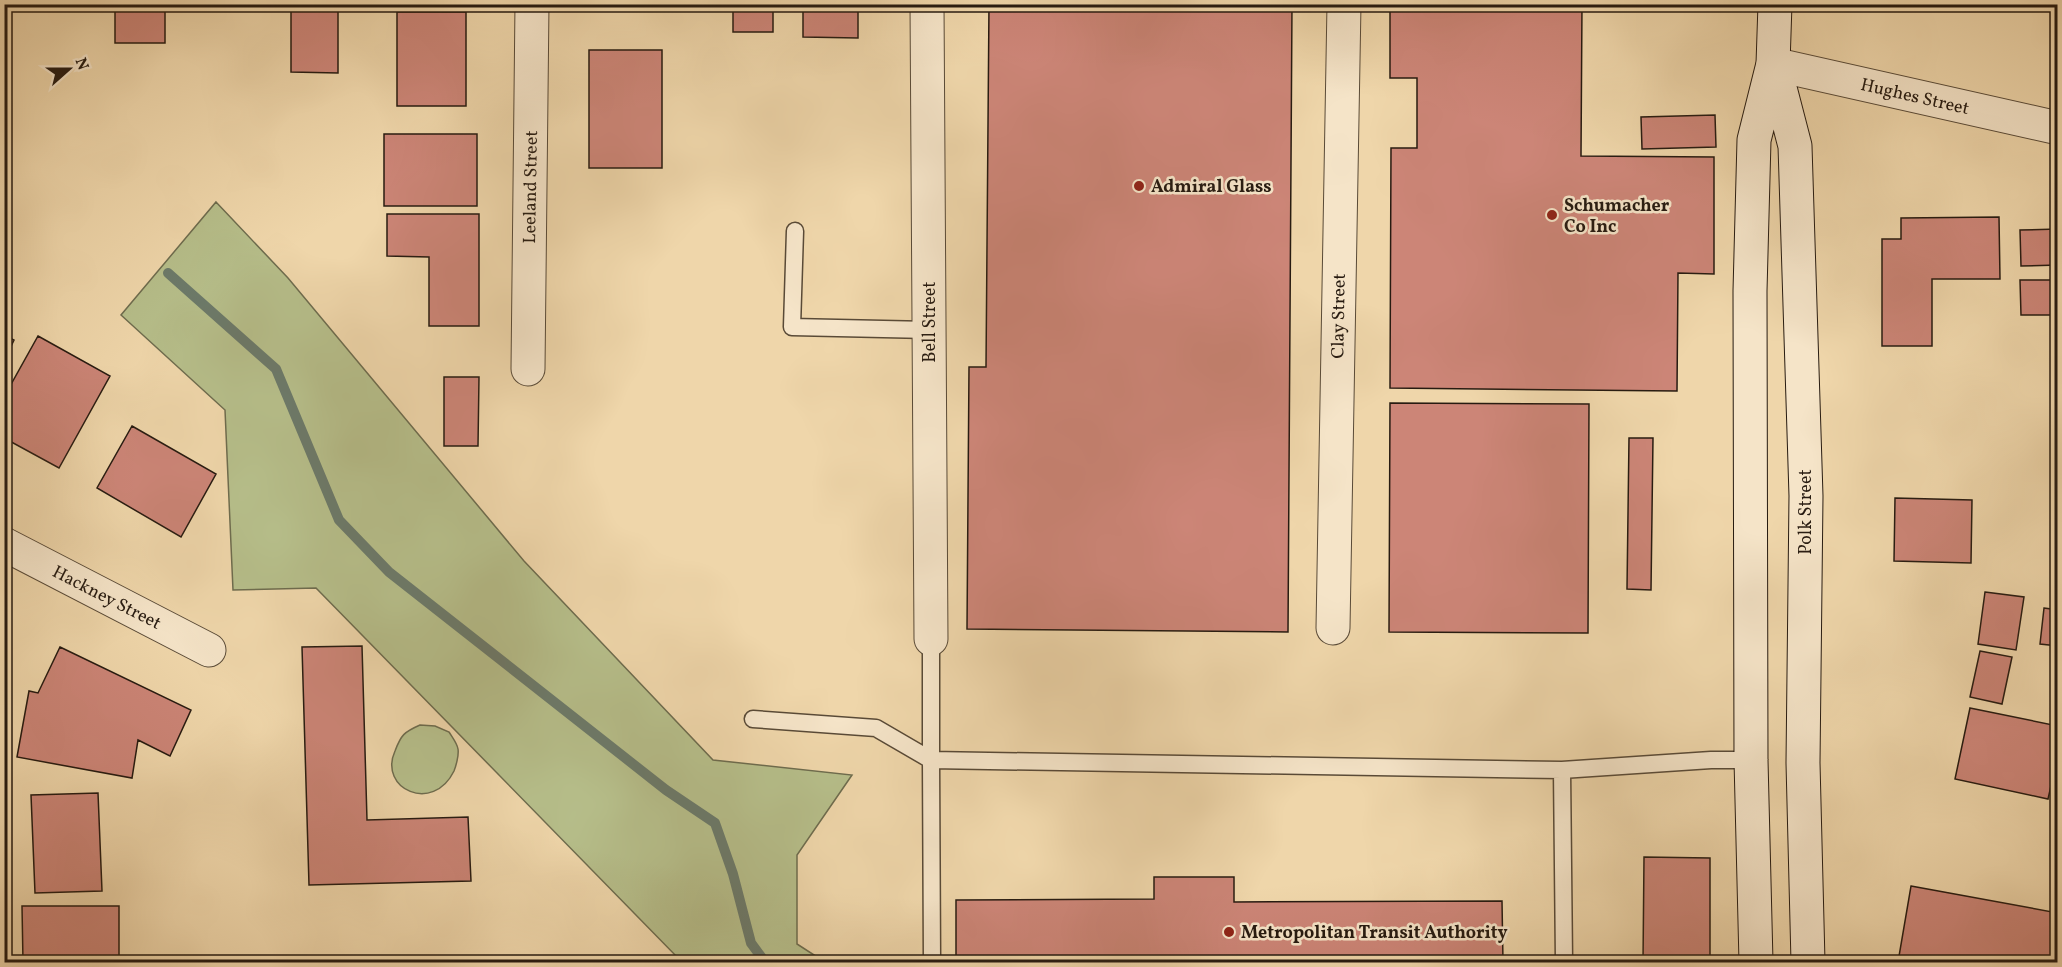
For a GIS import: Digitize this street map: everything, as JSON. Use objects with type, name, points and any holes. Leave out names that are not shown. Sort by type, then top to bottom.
[{"type":"street","name":"Leeland Street","points":[[528,369],[532,4]]},
{"type":"street","name":"Bell Street","points":[[927,4],[931,639]]},
{"type":"street","name":"Clay Street","points":[[1333,628],[1344,4]]},
{"type":"street","name":"Polk Street","points":[[1755,963],[1751,760],[1750,291],[1754,140],[1773,64],[1775,4]]},
{"type":"street","name":"Polk Street","points":[[1773,64],[1795,146],[1806,496],[1803,762],[1808,963]]},
{"type":"street","name":"Hughes Street","points":[[1773,64],[2058,128]]},
{"type":"street","name":"Hackney Street","points":[[4,544],[209,650]]},
{"type":"street","points":[[1751,760],[1803,762]]},
{"type":"lane","points":[[795,231],[792,327],[928,330]]},
{"type":"lane","points":[[931,639],[932,963]]},
{"type":"lane","points":[[753,719],[876,728],[931,760],[1562,770],[1711,760],[1751,760]]},
{"type":"lane","points":[[1562,770],[1564,963]]},
{"type":"green space","points":[[216,202],[288,278],[524,561],[713,760],[852,775],[797,855],[797,944],[825,962],[680,962],[316,588],[233,590],[225,410],[121,315]]},
{"type":"green space","points":[[420,725],[435,726],[449,732],[458,751],[454,771],[445,784],[434,791],[422,794],[410,791],[401,785],[394,776],[392,765],[401,738]]},
{"type":"building","points":[[115,4],[165,4],[165,43],[115,43]]},
{"type":"building","points":[[291,4],[338,4],[338,73],[291,72]]},
{"type":"building","points":[[733,4],[773,4],[773,32],[733,32]]},
{"type":"building","points":[[803,4],[858,4],[858,38],[803,37]]},
{"type":"building","name":"Admiral Glass","points":[[989,4],[1292,4],[1288,632],[967,629],[969,367],[986,367]]},
{"type":"building","name":"Schumacher Co Inc","points":[[1390,4],[1582,4],[1581,156],[1714,157],[1714,274],[1678,273],[1677,391],[1390,388],[1391,148],[1417,148],[1417,78],[1390,78]]},
{"type":"building","points":[[397,12],[466,12],[466,106],[397,106]]},
{"type":"building","points":[[589,50],[662,50],[662,168],[589,168]]},
{"type":"building","points":[[1715,115],[1716,147],[1642,149],[1641,117]]},
{"type":"building","points":[[384,134],[477,134],[477,206],[384,206]]},
{"type":"building","points":[[387,214],[479,214],[479,326],[429,326],[429,257],[387,256]]},
{"type":"building","points":[[1999,217],[2000,279],[1932,279],[1932,346],[1882,346],[1882,239],[1901,239],[1901,218]]},
{"type":"building","points":[[2058,229],[2058,265],[2021,266],[2020,230]]},
{"type":"building","points":[[2020,280],[2058,280],[2058,315],[2021,315]]},
{"type":"building","points":[[4,335],[14,340],[4,361]]},
{"type":"building","points":[[38,336],[110,376],[59,468],[4,438],[4,397]]},
{"type":"building","points":[[444,377],[479,377],[478,446],[444,446]]},
{"type":"building","points":[[1390,403],[1589,404],[1588,633],[1389,632]]},
{"type":"building","points":[[132,426],[216,474],[181,537],[97,488]]},
{"type":"building","points":[[1629,438],[1653,438],[1651,590],[1627,589]]},
{"type":"building","points":[[1895,498],[1972,500],[1971,563],[1894,561]]},
{"type":"building","points":[[1985,592],[2024,597],[2016,650],[1978,644]]},
{"type":"building","points":[[2044,608],[2058,610],[2058,646],[2040,644]]},
{"type":"building","points":[[362,646],[367,820],[468,817],[471,881],[309,885],[302,647]]},
{"type":"building","points":[[60,647],[191,710],[170,756],[138,740],[132,778],[17,757],[29,691],[38,693]]},
{"type":"building","points":[[1980,651],[2012,657],[2002,704],[1970,697]]},
{"type":"building","points":[[1970,708],[2058,726],[2058,755],[2048,799],[1955,779]]},
{"type":"building","points":[[98,793],[102,891],[35,893],[31,795]]},
{"type":"building","points":[[1644,857],[1710,858],[1710,962],[1643,962]]},
{"type":"building","name":"Metropolitan Transit Authority","points":[[1154,877],[1234,877],[1234,902],[1502,901],[1503,962],[956,962],[956,900],[1154,899]]},
{"type":"building","points":[[1911,886],[2058,913],[2058,962],[1898,962]]},
{"type":"building","points":[[22,906],[119,906],[119,962],[23,962]]},
{"type":"waterway","points":[[168,273],[276,369],[339,520],[389,572],[666,790],[715,823],[733,874],[751,943],[765,962]]},
{"type":"place","name":"Admiral Glass","points":[[1139,186]]},
{"type":"place","name":"Schumacher Co Inc","points":[[1552,215]]},
{"type":"place","name":"Metropolitan Transit Authority","points":[[1229,932]]}]
